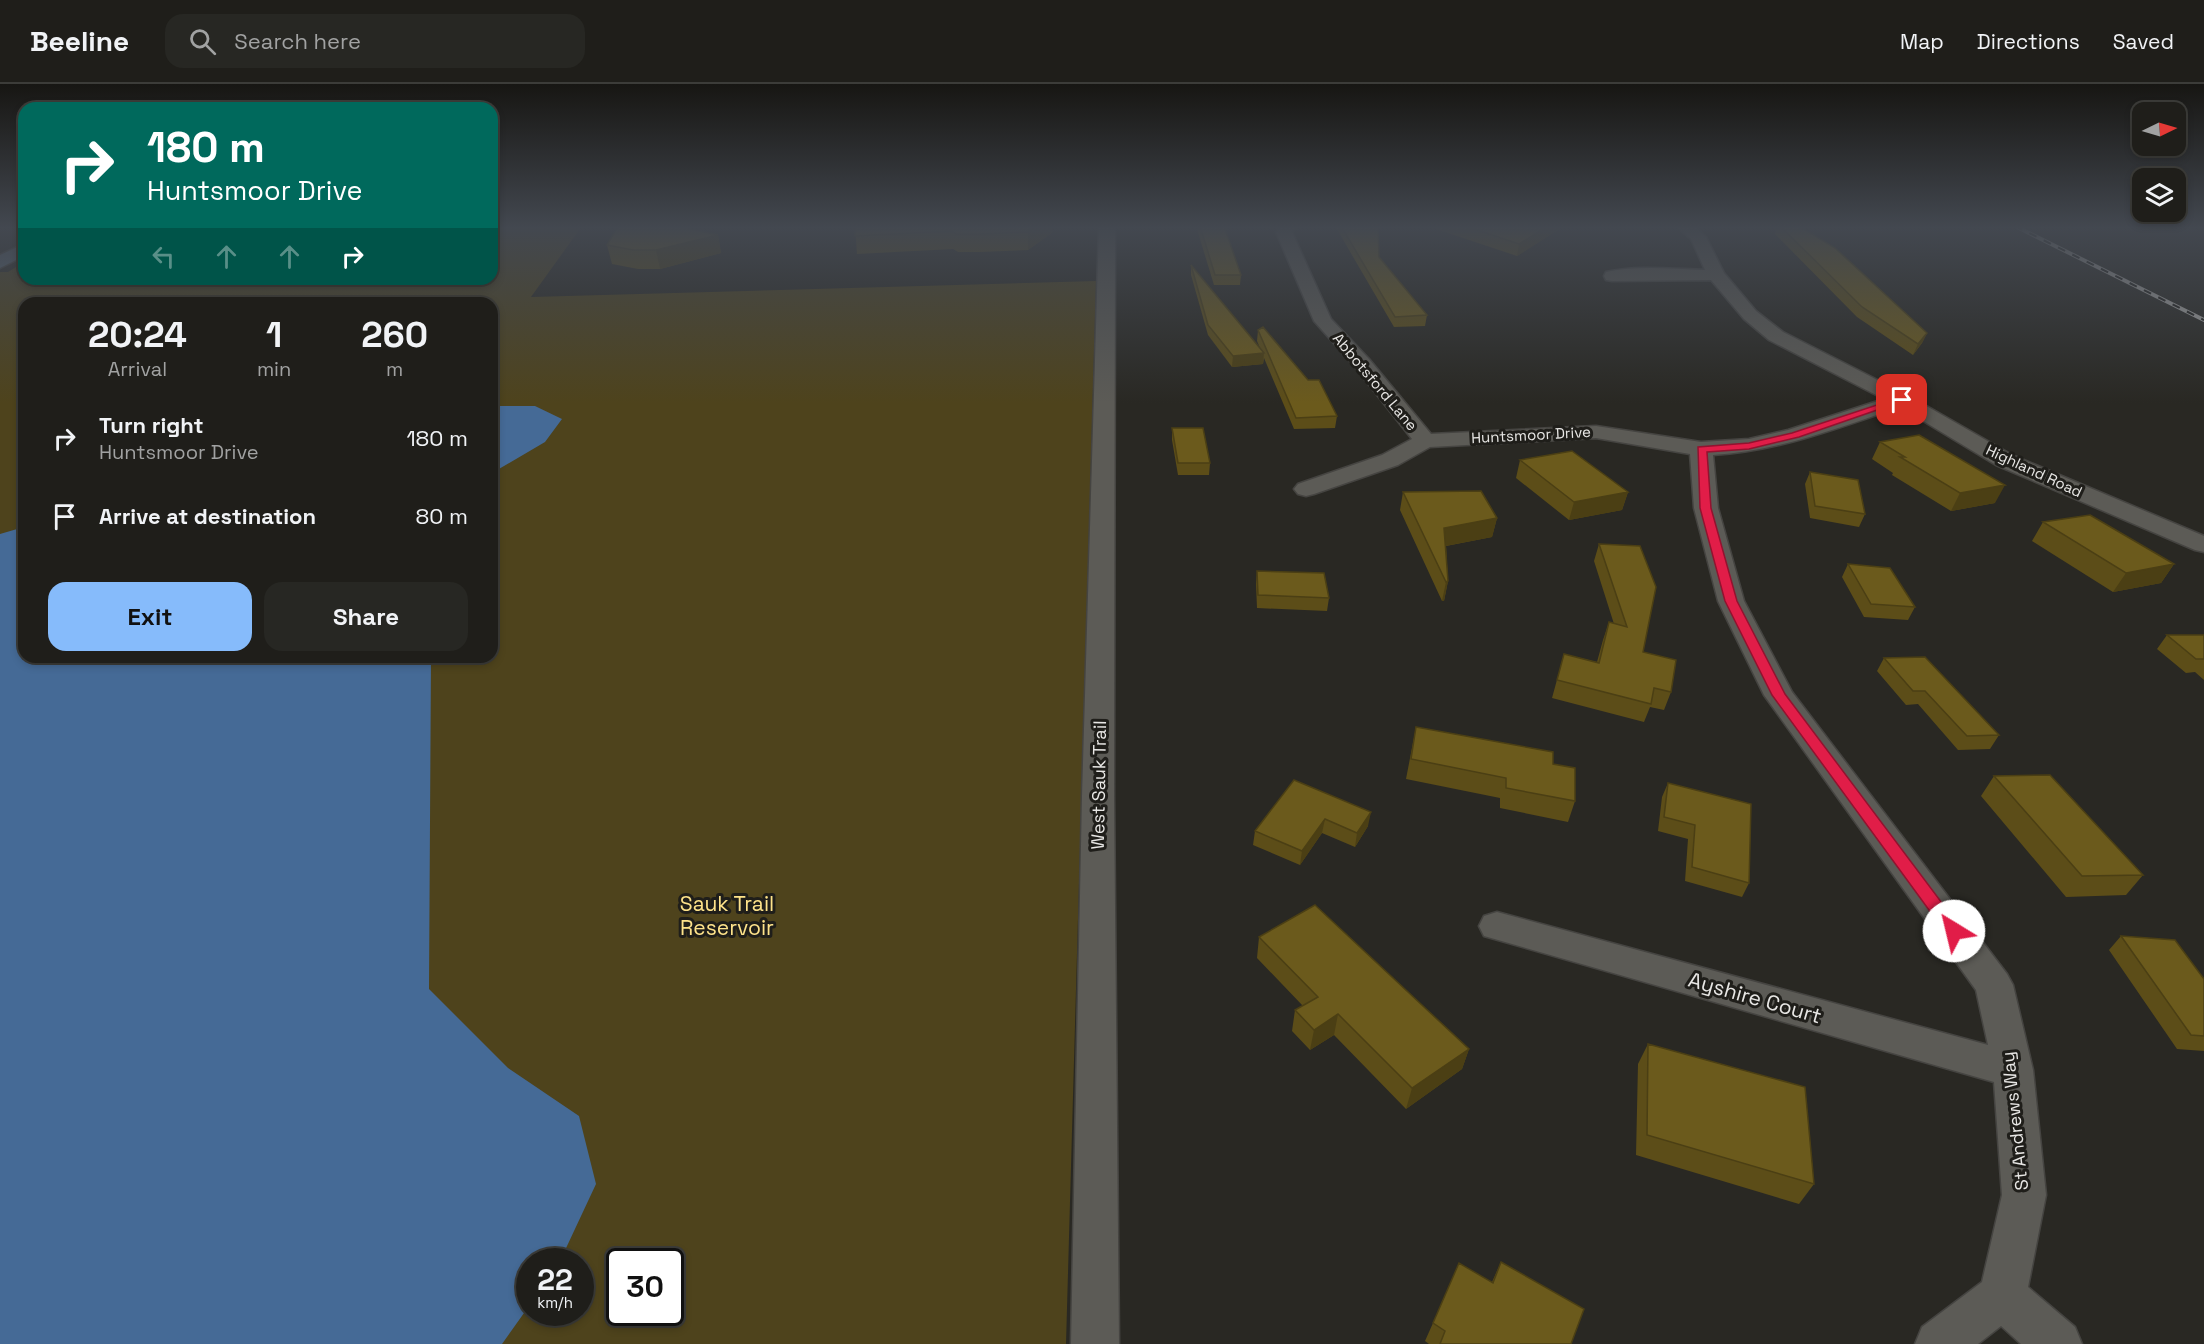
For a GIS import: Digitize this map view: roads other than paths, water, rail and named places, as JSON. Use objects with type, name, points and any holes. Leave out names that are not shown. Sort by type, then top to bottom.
[{"type":"street","name":"West Sauk Trail","points":[[1095,1344],[1098,796],[1106,285]]},
{"type":"street","name":"Abbotsford Lane","points":[[1307,285],[1323,321],[1362,363],[1425,441]]},
{"type":"street","name":"Highland Road","points":[[1724,285],[1750,315],[1776,336],[1902,400],[2004,460],[2204,545]]},
{"type":"street","name":"Huntsmoor Drive","points":[[1306,489],[1390,460],[1425,441],[1596,432],[1701,449],[1749,446],[1796,435],[1902,400]]},
{"type":"street","name":"St Andrews Way","points":[[1701,449],[1706,508],[1731,601],[1779,695],[1994,985],[2013,1070],[2024,1195],[2002,1296]]},
{"type":"street","name":"Ayshire Court","points":[[1497,926],[2013,1070]]},
{"type":"street","points":[[1940,1344],[2002,1296],[2058,1344]]},
{"type":"water","points":[[498,406],[535,406],[562,419],[545,442],[498,469]]},
{"type":"water","points":[[18,529],[18,663],[431,663],[429,989],[508,1068],[579,1116],[596,1184],[566,1248],[516,1248],[516,1324],[502,1344],[0,1344],[0,534]]},
{"type":"railway","points":[[2133,285],[2204,320]]},
{"type":"park label","name":"Sauk Trail Reservoir","points":[[727,916]]}]
